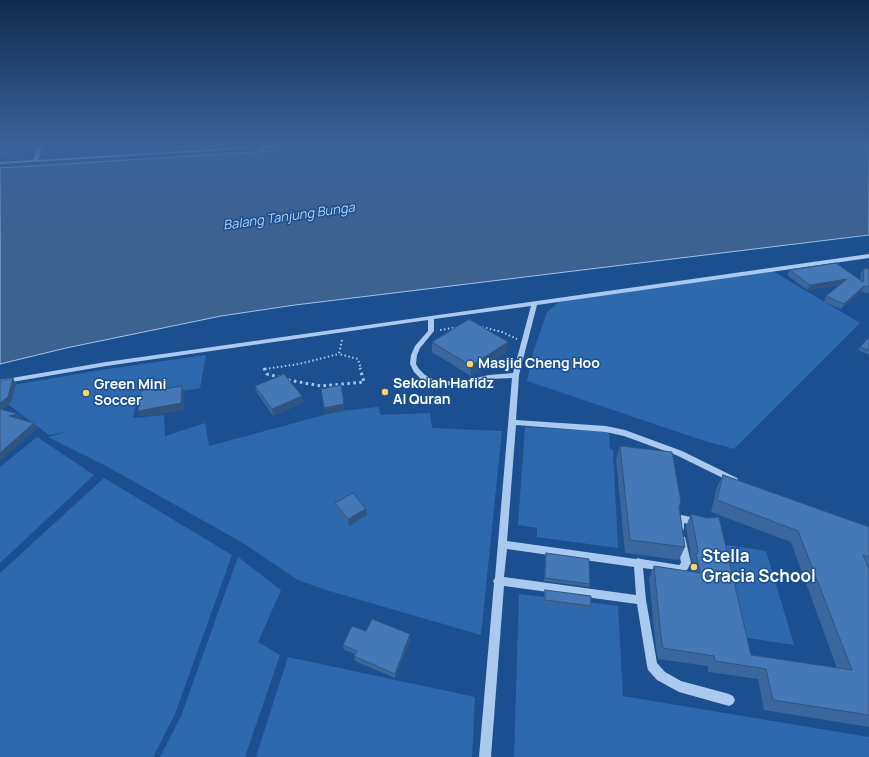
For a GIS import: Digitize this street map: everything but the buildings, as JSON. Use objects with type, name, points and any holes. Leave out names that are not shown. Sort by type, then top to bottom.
[{"type":"street","points":[[0,382],[106,364],[869,256]]},
{"type":"street","points":[[485,757],[516,375],[534,304]]},
{"type":"street","points":[[432,318],[431,331],[417,347],[414,355],[413,364],[416,370],[423,377],[434,382],[458,384],[489,377],[516,375]]},
{"type":"street","points":[[513,422],[606,429],[624,433],[679,453],[740,483]]},
{"type":"street","points":[[502,544],[680,569],[684,567],[685,555],[679,520],[681,519],[702,524]]},
{"type":"street","points":[[638,562],[641,600],[652,666],[661,676],[679,686],[730,700]]},
{"type":"street","points":[[498,582],[641,600]]},
{"type":"path","points":[[431,331],[464,327]]},
{"type":"path","points":[[476,327],[502,332],[525,342]]},
{"type":"path","points":[[340,354],[344,331]]},
{"type":"path","points":[[340,354],[358,360],[364,382],[320,386],[267,374],[264,368],[299,364],[340,354]]},
{"type":"shaded area","points":[[771,270],[860,323],[734,449],[702,440],[527,381],[533,353],[547,312],[559,302],[576,297]]},
{"type":"shaded area","points":[[206,355],[200,388],[137,399],[133,418],[164,415],[165,436],[205,423],[209,446],[339,411],[378,407],[381,415],[430,413],[432,428],[502,431],[481,635],[326,590],[298,580],[243,543],[108,467],[48,437],[66,432],[49,435],[1,399],[7,386],[101,370]]},
{"type":"shaded area","points":[[525,427],[609,432],[610,449],[613,450],[618,548],[537,537],[537,528],[518,525]]},
{"type":"shaded area","points":[[37,437],[94,475],[0,563],[0,467]]},
{"type":"shaded area","points":[[104,478],[232,555],[175,714],[153,757],[0,757],[0,573]]},
{"type":"shaded area","points":[[720,544],[766,551],[794,645],[741,637]]},
{"type":"shaded area","points":[[238,557],[281,590],[258,642],[280,655],[245,757],[160,757],[181,716]]},
{"type":"shaded area","points":[[519,594],[618,606],[623,696],[869,737],[869,757],[514,757]]},
{"type":"shaded area","points":[[288,657],[475,697],[472,757],[256,757]]},
{"type":"water","name":"Balang Tanjung Bunga","points":[[0,180],[869,180],[869,235],[295,305],[221,316],[66,348],[0,364]]},
{"type":"place","name":"Masjid Cheng Hoo","points":[[470,364]]},
{"type":"place","name":"Sekolah Hafidz Al Quran","points":[[385,392]]},
{"type":"place","name":"Green Mini Soccer","points":[[86,393]]},
{"type":"place","name":"Stella Gracia School","points":[[694,567]]}]
